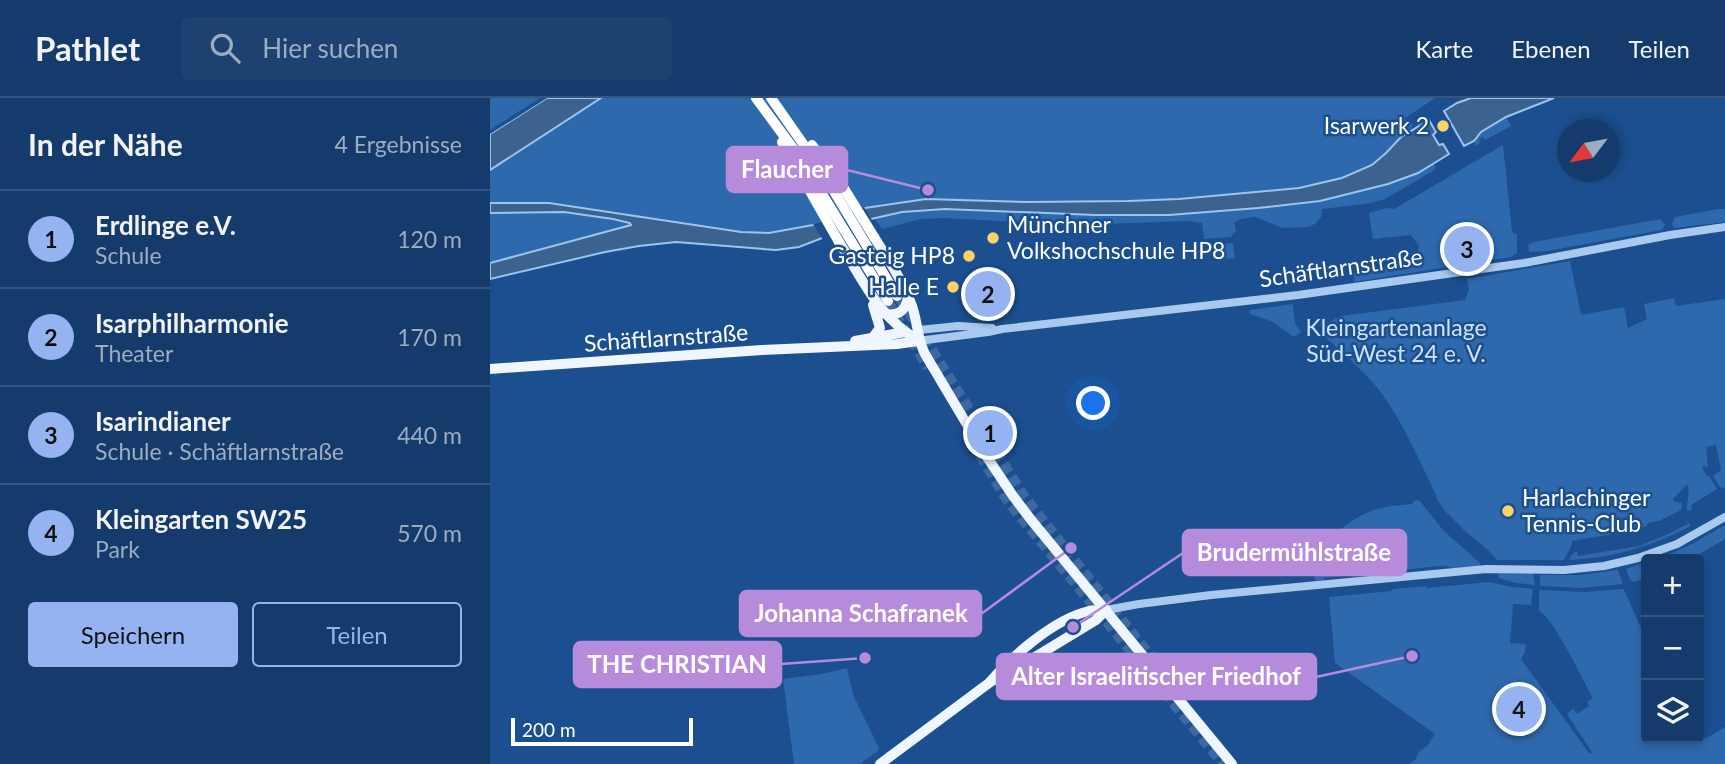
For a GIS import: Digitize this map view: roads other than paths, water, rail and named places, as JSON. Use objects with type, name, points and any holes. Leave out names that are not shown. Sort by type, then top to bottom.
[{"type":"highway","points":[[756,98],[767,111],[775,130],[842,215],[848,232]]},
{"type":"highway","points":[[771,98],[820,168],[848,232],[898,298]]},
{"type":"highway","points":[[848,232],[874,237]]},
{"type":"main road","points":[[848,232],[879,325],[879,330],[873,337]]},
{"type":"main road","points":[[874,237],[898,298],[948,394],[1003,481],[1032,521],[1231,764]]},
{"type":"main road","points":[[867,288],[884,314],[904,332],[919,336]]},
{"type":"main road","points":[[884,314],[894,315],[901,312],[906,306],[898,298]]},
{"type":"main road","name":"Schäftlarnstraße","points":[[845,345],[904,332]]},
{"type":"main road","name":"Schäftlarnstraße","points":[[490,369],[874,345],[919,336]]},
{"type":"main road","points":[[989,683],[1000,670],[1045,632],[1089,611],[1106,610]]},
{"type":"main road","points":[[880,764],[989,683],[1096,620],[1106,610]]},
{"type":"street","name":"Schäftlarnstraße","points":[[919,336],[988,332],[1297,295],[1524,263],[1725,227]]},
{"type":"street","points":[[1106,610],[1211,595],[1485,569],[1564,570],[1604,566],[1638,558],[1677,544],[1725,517]]},
{"type":"tunnel","points":[[900,299],[1024,496],[1180,693]]},
{"type":"tunnel","points":[[888,301],[928,368]]},
{"type":"tunnel","points":[[972,442],[1008,502],[1223,764]]},
{"type":"place","name":"Isarwerk 2","points":[[1443,126]]},
{"type":"place","name":"Flaucher","points":[[928,190]]},
{"type":"place","name":"Münchner Volkshochschule HP8","points":[[993,238]]},
{"type":"place","name":"Isarindianer","points":[[1467,249]]},
{"type":"place","name":"Gasteig HP8","points":[[969,256]]},
{"type":"place","name":"Halle E","points":[[953,287]]},
{"type":"place","name":"Isarphilharmonie","points":[[988,294]]},
{"type":"place","name":"Erdlinge e.V.","points":[[990,433]]},
{"type":"place","name":"Harlachinger Tennis-Club","points":[[1508,511]]},
{"type":"place","name":"Johanna Schafranek","points":[[1071,548]]},
{"type":"place","name":"Brudermühlstraße","points":[[1073,627]]},
{"type":"place","name":"Alter Israelitischer Friedhof","points":[[1412,656]]},
{"type":"place","name":"THE CHRISTIAN","points":[[865,658]]},
{"type":"place","name":"Kleingarten SW25","points":[[1519,709]]},
{"type":"park label","name":"Kleingartenanlage Süd-West 24 e. V.","points":[[1396,341]]}]
